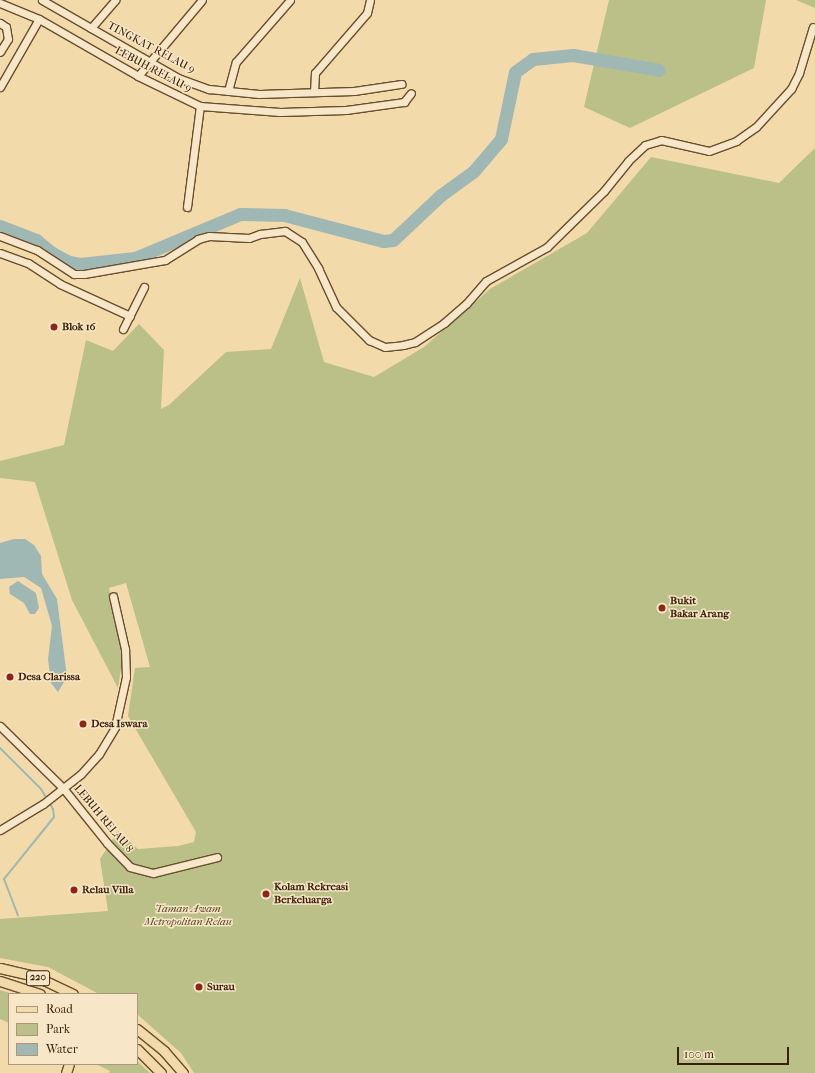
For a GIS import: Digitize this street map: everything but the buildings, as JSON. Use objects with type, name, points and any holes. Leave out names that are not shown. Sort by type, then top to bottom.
[{"type":"main road","name":"220","points":[[0,968],[35,976],[71,993]]},
{"type":"main road","name":"220","points":[[0,981],[37,993]]},
{"type":"main road","points":[[138,1030],[164,1051],[183,1073]]},
{"type":"main road","points":[[138,1050],[161,1073]]},
{"type":"street","name":"TINGKAT RELAU 9","points":[[42,0],[178,78],[209,89],[259,94],[314,92],[401,84]]},
{"type":"street","points":[[91,28],[115,0]]},
{"type":"street","points":[[138,76],[202,0]]},
{"type":"street","points":[[228,91],[236,62],[290,0]]},
{"type":"street","points":[[314,92],[316,73],[367,13],[370,0]]},
{"type":"street","name":"LEBUH RELAU 9","points":[[0,3],[39,19],[138,76],[200,106],[280,112],[346,110],[404,102],[411,93]]},
{"type":"street","points":[[0,87],[39,19]]},
{"type":"street","points":[[0,52],[8,39],[7,31],[1,23]]},
{"type":"street","points":[[0,236],[38,250],[74,274],[84,274],[165,260],[198,239],[209,236],[249,238],[266,232],[285,231],[302,242],[318,268],[336,307],[369,340],[385,347],[415,342],[444,323],[466,304],[486,281],[547,247],[604,191],[628,161],[645,146],[661,140],[709,151],[736,141],[756,127],[791,89],[799,73],[813,27]]},
{"type":"street","points":[[187,207],[200,106]]},
{"type":"street","points":[[0,254],[28,263],[60,284],[130,316]]},
{"type":"street","points":[[123,329],[144,287]]},
{"type":"street","name":"LEBUH RELAU 8","points":[[113,596],[125,649],[124,694],[115,727],[107,742],[90,765],[63,788],[107,843],[130,867],[153,873],[217,857]]},
{"type":"street","points":[[0,726],[63,788],[43,804],[0,830]]},
{"type":"green space","points":[[609,0],[766,0],[754,68],[630,128],[584,107]]},
{"type":"green space","points":[[796,0],[815,0],[815,8]]},
{"type":"green space","name":"Taman Awam Metropolitan Relau","points":[[815,148],[815,1073],[194,1073],[181,1053],[138,1015],[138,993],[97,993],[48,967],[0,958],[0,919],[108,911],[100,859],[118,831],[138,849],[178,846],[194,842],[196,832],[128,716],[135,668],[150,667],[126,583],[109,588],[123,656],[118,688],[72,600],[35,482],[0,478],[0,461],[64,445],[86,340],[113,351],[139,324],[164,350],[161,409],[169,405],[226,352],[271,349],[300,278],[324,362],[374,377],[424,347],[490,289],[587,233],[651,157],[779,183]]},
{"type":"green space","points":[[0,990],[10,993],[8,993],[8,1023],[0,1019]]},
{"type":"green space","points":[[138,1062],[150,1073],[109,1073],[110,1071],[98,1065],[138,1065]]},
{"type":"water","points":[[14,539],[25,539],[34,545],[41,556],[42,574],[57,599],[67,677],[58,692],[51,683],[48,659],[52,626],[41,588],[24,577],[0,579],[0,543]]},
{"type":"water","points":[[18,581],[36,593],[39,608],[35,614],[30,614],[24,603],[10,594],[9,587]]},
{"type":"water","name":"Kolam Rekreasi Berkeluarga","points":[[264,889],[272,893],[272,898],[269,899],[261,894]]},
{"type":"waterway","points":[[0,226],[36,240],[52,253],[69,262],[80,264],[135,258],[240,214],[284,215],[383,241],[393,240],[441,195],[473,172],[501,139],[515,72],[533,59],[573,55],[659,70]]},
{"type":"waterway","points":[[0,748],[41,789],[53,809],[54,817],[4,879],[18,915]]},
{"type":"place","name":"Blok 16","points":[[54,327]]},
{"type":"place","name":"Bukit Bakar Arang","points":[[662,608]]},
{"type":"place","name":"Desa Clarissa","points":[[10,677]]},
{"type":"place","name":"Desa Iswara","points":[[83,724]]},
{"type":"place","name":"Relau Villa","points":[[74,890]]},
{"type":"place","name":"Kolam Rekreasi Berkeluarga","points":[[266,894]]},
{"type":"place","name":"Surau","points":[[199,987]]}]
